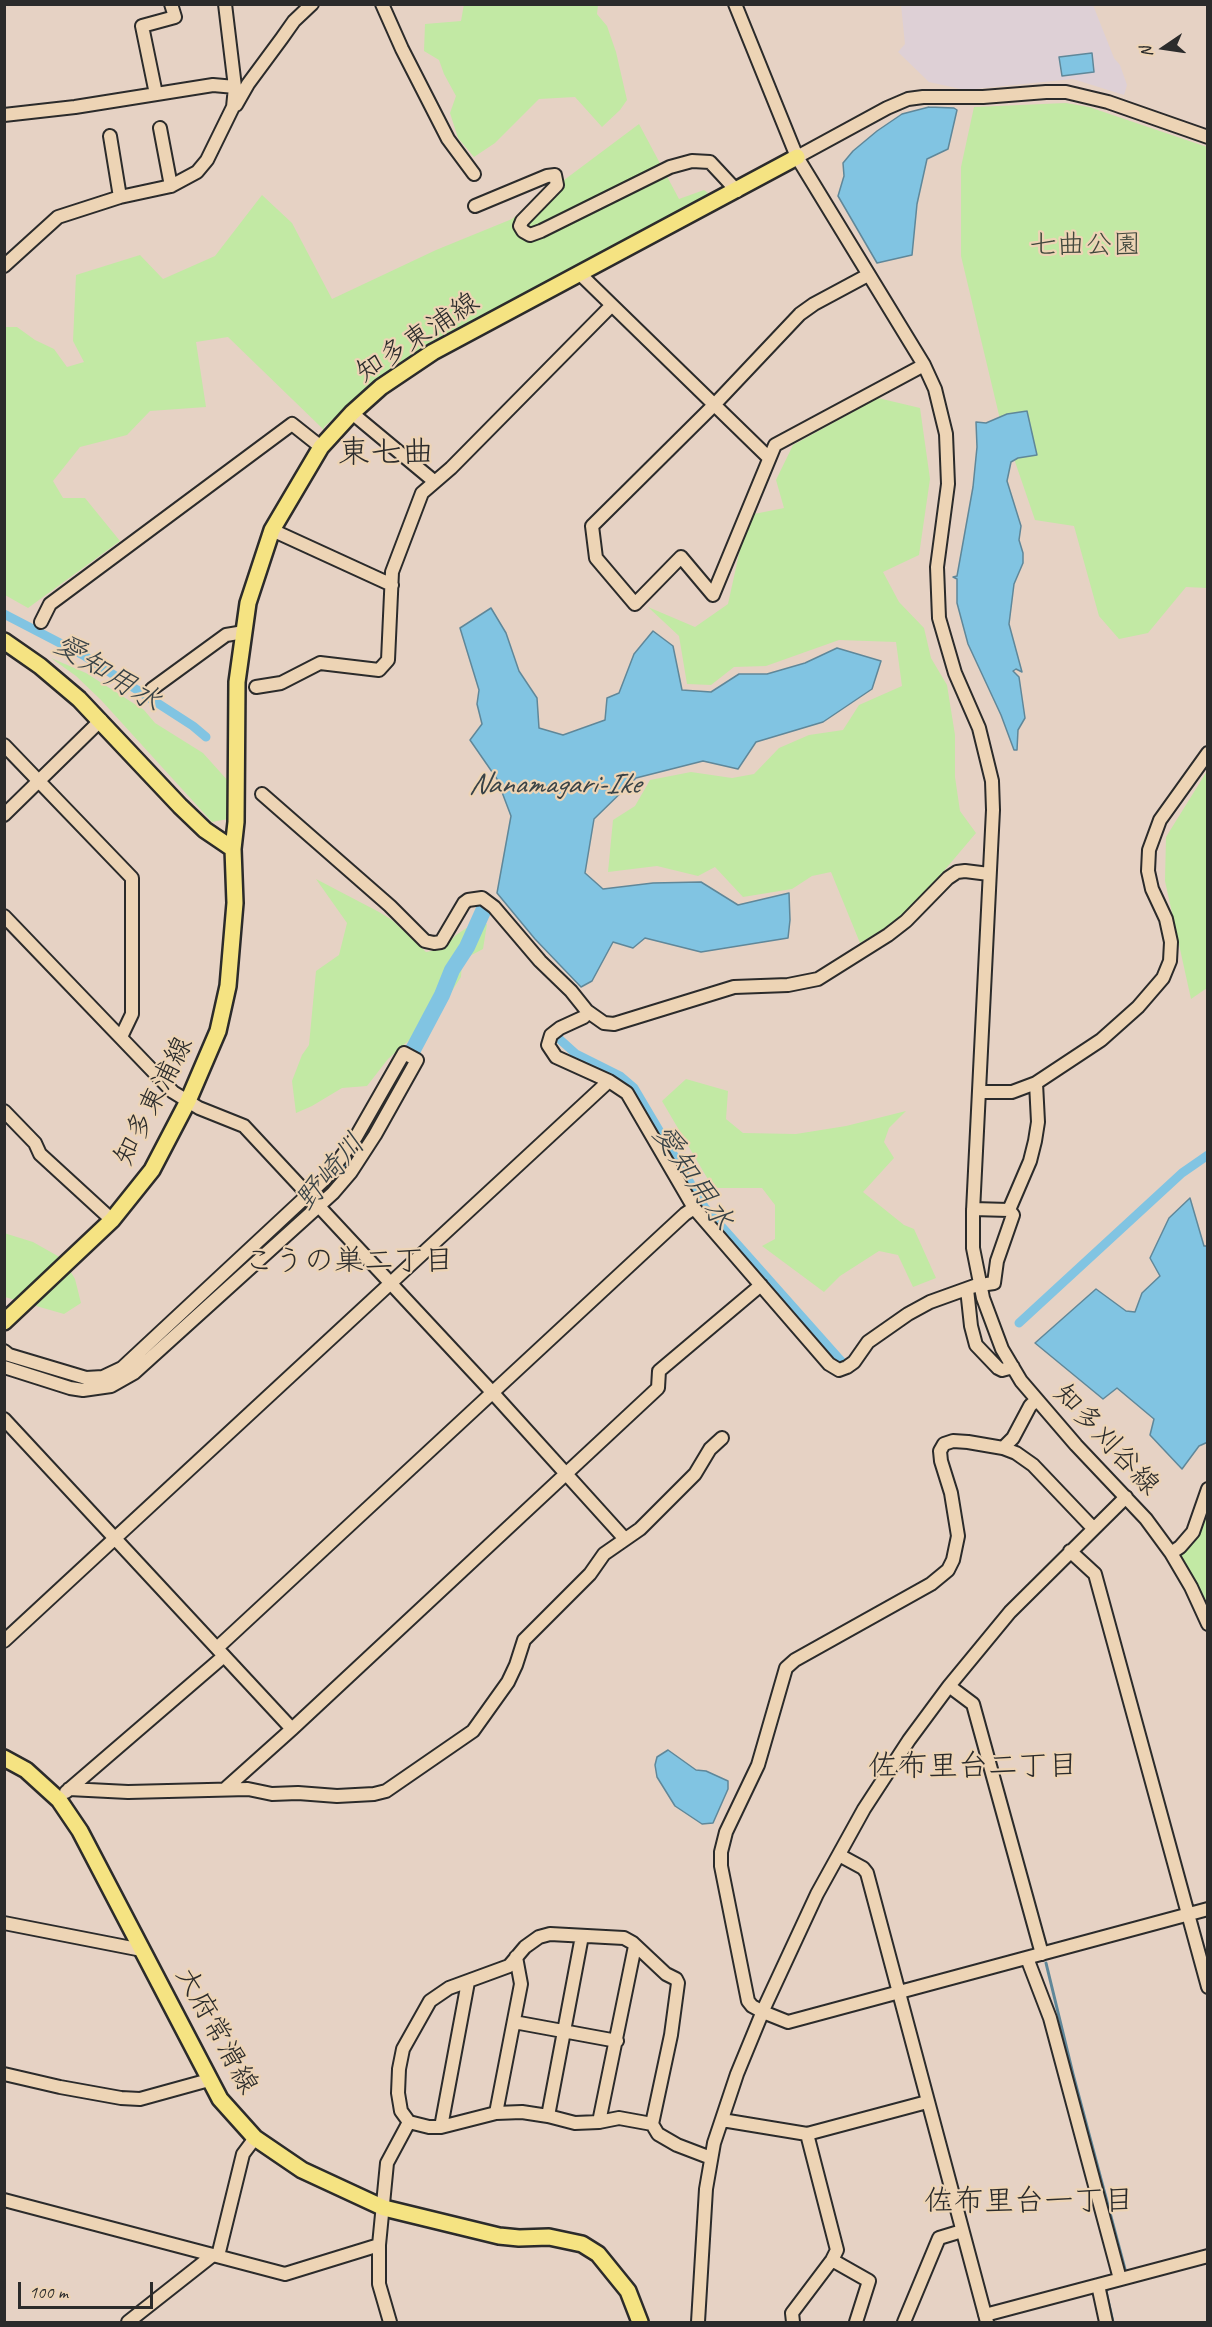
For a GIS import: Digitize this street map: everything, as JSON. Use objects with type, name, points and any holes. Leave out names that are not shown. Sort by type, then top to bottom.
[{"type":"main road","name":"知多東浦線","points":[[4,1322],[112,1220],[152,1170],[188,1101],[218,1031],[228,986],[235,903],[233,849],[236,822],[237,682],[248,603],[272,530],[321,447],[352,413],[381,387],[433,352],[797,157]]},
{"type":"main road","points":[[4,641],[63,684],[197,822],[233,849]]},
{"type":"main road","name":"大府常滑線","points":[[4,1758],[64,1794],[80,1831],[209,2080],[230,2112],[255,2138],[302,2170],[384,2208],[499,2236],[549,2238],[582,2244],[598,2254],[628,2291],[640,2322]]},
{"type":"street","points":[[156,94],[142,26],[175,18],[171,4]]},
{"type":"street","points":[[4,266],[58,217],[120,197],[171,186],[197,172],[207,160],[233,107],[235,87],[225,4]]},
{"type":"street","points":[[382,4],[448,139],[474,174]]},
{"type":"street","points":[[735,4],[797,157],[887,108],[908,99],[923,97],[983,97],[1066,92],[1108,102],[1208,137]]},
{"type":"street","points":[[233,107],[237,105],[248,84],[305,6]]},
{"type":"street","points":[[4,115],[75,107],[213,85],[235,87]]},
{"type":"street","points":[[160,128],[171,186]]},
{"type":"street","points":[[110,136],[120,197]]},
{"type":"street","name":"知多刈谷線","points":[[797,157],[924,365],[935,389],[941,410],[948,458],[948,484],[937,567],[939,618],[946,646],[979,728],[992,781],[993,810],[973,1209],[974,1248],[994,1331],[1013,1368],[1036,1400],[1146,1519],[1171,1553],[1191,1587],[1208,1624]]},
{"type":"street","points":[[475,206],[547,176],[555,175],[557,185],[522,221],[520,226],[530,235],[670,168],[692,161],[710,162],[737,191]]},
{"type":"street","points":[[579,273],[769,458]]},
{"type":"street","points":[[868,275],[814,304],[801,314],[714,405],[592,526],[596,558],[635,604],[681,557],[713,596],[775,444],[924,365]]},
{"type":"street","points":[[256,687],[281,683],[320,663],[378,670],[388,660],[392,585],[397,556],[422,493],[611,306]]},
{"type":"street","points":[[352,413],[435,482]]},
{"type":"street","points":[[41,622],[50,604],[292,424],[321,447]]},
{"type":"street","points":[[272,530],[392,585]]},
{"type":"street","points":[[152,689],[226,635],[244,632]]},
{"type":"street","points":[[4,816],[100,720]]},
{"type":"street","points":[[4,745],[132,878],[132,1014],[121,1037]]},
{"type":"street","points":[[979,1092],[1012,1092],[1036,1083],[1101,1040],[1158,986],[1167,971],[1171,942],[1166,919],[1152,890],[1148,871],[1149,850],[1160,820],[1208,753]]},
{"type":"street","points":[[262,794],[390,906],[425,941],[441,942],[464,903],[468,900],[482,898],[494,907],[540,962],[571,991],[587,1011],[604,1023],[614,1024],[734,987],[789,985],[818,980],[888,935],[957,872],[989,874]]},
{"type":"street","points":[[4,916],[173,1092],[199,1108],[244,1126],[492,1392],[625,1539]]},
{"type":"street","points":[[584,1017],[560,1028],[551,1035],[548,1045],[556,1057],[609,1081],[627,1093],[694,1208],[829,1365],[839,1370],[848,1368],[868,1342],[908,1314],[930,1302],[967,1288],[994,1283],[997,1261],[1013,1215],[1009,1210],[973,1209]]},
{"type":"street","points":[[4,1351],[86,1378],[103,1377],[122,1368],[314,1202],[357,1163],[417,1060],[404,1053],[346,1154],[326,1178],[314,1202],[290,1230],[146,1363],[124,1380],[111,1386],[83,1390],[4,1368]]},
{"type":"street","points":[[4,1641],[609,1081]]},
{"type":"street","points":[[1009,1210],[1030,1161],[1035,1141],[1038,1122],[1036,1083]]},
{"type":"street","points":[[4,1111],[35,1143],[40,1154],[112,1220]]},
{"type":"street","points":[[64,1794],[221,1652],[492,1392],[694,1208]]},
{"type":"street","points":[[225,1789],[658,1388],[659,1371],[760,1285]]},
{"type":"street","points":[[967,1288],[970,1326],[976,1345],[998,1368],[1002,1370],[1013,1368]]},
{"type":"street","points":[[1003,1448],[1036,1400]]},
{"type":"street","points":[[4,1419],[292,1729]]},
{"type":"street","points":[[64,1794],[248,1789],[272,1794],[337,1796],[386,1791],[473,1731],[508,1682],[524,1640],[590,1574],[604,1554],[640,1529],[695,1474],[710,1449],[722,1438]]},
{"type":"street","points":[[1093,1528],[1033,1465],[1016,1454],[1003,1448],[968,1442],[953,1441],[944,1444],[939,1451],[951,1493],[958,1536],[957,1548],[948,1570],[931,1584],[795,1660],[786,1668],[758,1765],[726,1832],[721,1852],[721,1866],[748,2001],[763,2012],[788,2022],[1208,1909]]},
{"type":"street","points":[[1171,1553],[1194,1532],[1208,1489]]},
{"type":"street","points":[[698,2322],[706,2189],[711,2158],[737,2074],[817,1894],[864,1809],[949,1686],[1010,1612],[1126,1497]]},
{"type":"street","points":[[1070,1551],[1095,1575],[1186,1915],[1208,1987]]},
{"type":"street","points":[[949,1686],[973,1704],[1042,1954]]},
{"type":"street","points":[[838,1855],[863,1868],[867,1873],[986,2319],[1098,2285],[1208,2256]]},
{"type":"street","points":[[4,1923],[142,1950]]},
{"type":"street","points":[[652,2124],[619,2118],[575,2123],[522,2112],[496,2113],[441,2127],[429,2127],[409,2122],[401,2111],[398,2093],[403,2049],[430,2001],[449,1988],[509,1966],[525,1947],[539,1937],[550,1934],[624,1938],[678,1983],[672,2035],[652,2124],[658,2134],[677,2145],[711,2158]]},
{"type":"street","points":[[548,2116],[582,1936]]},
{"type":"street","points":[[599,2122],[635,1946]]},
{"type":"street","points":[[496,2113],[521,1984],[516,1957]]},
{"type":"street","points":[[1027,1958],[1050,2018],[1120,2279]]},
{"type":"street","points":[[441,2127],[468,1982]]},
{"type":"street","points":[[514,2022],[617,2041]]},
{"type":"street","points":[[4,2074],[60,2087],[140,2099],[209,2080]]},
{"type":"street","points":[[722,2120],[807,2134],[927,2102]]},
{"type":"street","points":[[390,2322],[379,2284],[379,2245],[387,2163],[409,2122]]},
{"type":"street","points":[[793,2322],[792,2313],[837,2250],[807,2134]]},
{"type":"street","points":[[128,2322],[216,2255],[243,2154],[255,2138]]},
{"type":"street","points":[[4,2200],[285,2274],[379,2245]]},
{"type":"street","points":[[904,2322],[939,2238],[962,2231]]},
{"type":"street","points":[[832,2260],[869,2281],[856,2322]]},
{"type":"street","points":[[1098,2285],[1106,2322]]},
{"type":"shaded area","points":[[901,5],[1093,5],[1127,85],[1124,95],[1073,79],[965,90],[929,82],[898,52],[905,44]]},
{"type":"green space","points":[[464,4],[598,5],[597,14],[607,26],[616,52],[627,100],[602,127],[575,97],[539,99],[495,143],[474,157],[458,138],[450,113],[456,96],[439,60],[424,51],[425,24],[461,21]]},
{"type":"green space","name":"七曲公園","points":[[1066,103],[1089,107],[1207,147],[1207,588],[1186,587],[1148,633],[1119,639],[1099,616],[1074,526],[1035,520],[999,415],[961,256],[961,167],[974,107]]},
{"type":"green space","points":[[639,124],[679,199],[704,190],[708,193],[702,201],[449,334],[383,374],[324,427],[324,430],[228,337],[196,342],[206,407],[150,411],[127,435],[80,447],[53,481],[63,498],[85,498],[120,541],[28,608],[5,595],[5,327],[17,327],[35,340],[54,349],[67,367],[84,362],[73,341],[76,275],[140,255],[163,279],[215,256],[262,195],[292,223],[332,299],[436,250],[512,219]]},
{"type":"green space","points":[[878,398],[920,408],[930,479],[919,555],[883,572],[899,602],[924,628],[931,658],[947,685],[955,735],[955,777],[960,811],[976,833],[921,898],[887,927],[860,943],[831,872],[812,876],[792,889],[743,897],[715,867],[698,876],[657,866],[608,872],[613,820],[635,806],[650,780],[691,772],[732,778],[754,774],[779,748],[809,735],[843,730],[859,705],[902,686],[896,642],[839,640],[766,666],[734,667],[711,685],[687,684],[679,636],[648,607],[695,627],[728,604],[742,540],[754,514],[784,508],[776,480],[793,445]]},
{"type":"green space","points":[[51,658],[86,673],[144,710],[155,723],[203,753],[229,782],[228,819],[212,822],[101,700],[76,676]]},
{"type":"green space","points":[[1207,771],[1207,988],[1191,999],[1165,881],[1166,837]]},
{"type":"green space","points":[[316,879],[392,920],[426,952],[442,949],[468,927],[487,924],[483,949],[462,960],[461,977],[435,1017],[388,1059],[367,1086],[342,1088],[296,1113],[292,1081],[302,1055],[309,1045],[316,971],[339,955],[347,923]]},
{"type":"green space","points":[[686,1079],[728,1091],[726,1119],[743,1133],[796,1134],[846,1126],[906,1111],[889,1128],[884,1142],[894,1158],[863,1192],[904,1225],[914,1229],[936,1278],[913,1287],[898,1255],[879,1251],[840,1276],[824,1292],[762,1246],[775,1239],[775,1205],[762,1188],[713,1188],[662,1101]]},
{"type":"green space","points":[[4,1233],[33,1242],[63,1259],[75,1279],[81,1303],[64,1314],[5,1297]]},
{"type":"green space","points":[[1207,1489],[1207,1624],[1171,1553],[1180,1547]]},
{"type":"water","points":[[1092,53],[1094,72],[1062,76],[1059,57]]},
{"type":"water","points":[[929,107],[957,110],[948,149],[927,159],[917,204],[912,255],[877,263],[838,196],[844,176],[843,163],[853,151],[877,131],[902,114]]},
{"type":"water","points":[[1027,411],[1037,455],[1018,458],[1011,462],[1007,481],[1021,526],[1019,540],[1023,553],[1023,563],[1014,584],[1009,624],[1022,672],[1016,669],[1013,671],[1019,677],[1025,718],[1018,730],[1017,750],[1014,750],[1001,715],[968,644],[957,603],[957,579],[953,577],[957,576],[973,487],[977,447],[976,422],[986,423],[1007,414]]},
{"type":"water","name":"Nanamagari-Ike","points":[[491,608],[506,633],[519,671],[537,698],[539,728],[563,735],[605,720],[607,698],[619,693],[634,654],[653,631],[673,646],[682,690],[711,692],[739,674],[767,674],[805,663],[837,648],[881,661],[872,689],[823,722],[756,742],[738,769],[703,761],[636,778],[594,819],[585,873],[603,889],[653,883],[701,882],[738,905],[789,893],[788,938],[701,952],[645,938],[633,948],[613,942],[592,981],[581,987],[535,939],[497,893],[511,816],[497,779],[470,740],[482,724],[477,704],[479,690],[460,628]]},
{"type":"water","points":[[1190,1198],[1204,1246],[1207,1246],[1208,1442],[1199,1446],[1182,1469],[1150,1435],[1154,1419],[1117,1388],[1103,1399],[1035,1343],[1096,1289],[1126,1311],[1135,1312],[1142,1293],[1160,1276],[1150,1258],[1169,1218]]},
{"type":"water","points":[[668,1750],[696,1770],[706,1771],[728,1781],[728,1789],[713,1823],[702,1824],[675,1806],[657,1777],[655,1765],[657,1757]]},
{"type":"waterway","name":"愛知用水","points":[[4,614],[83,655],[193,726],[206,737]]},
{"type":"waterway","name":"野崎川","points":[[171,1332],[330,1184],[353,1156],[407,1061],[442,995],[452,970],[467,947],[484,909]]},
{"type":"waterway","name":"愛知用水","points":[[556,1036],[576,1054],[620,1076],[634,1088],[705,1208],[842,1362]]},
{"type":"waterway","name":"愛知用水","points":[[1019,1323],[1182,1173],[1208,1155]]},
{"type":"waterway","name":"野崎川","points":[[4,1361],[77,1383],[92,1385],[107,1383]]},
{"type":"waterway","points":[[1046,1963],[1126,2273]]},
{"type":"waterway","points":[[1109,2288],[1106,2291],[1113,2322]]},
{"type":"district","name":"東七曲","points":[[386,454]]},
{"type":"district","name":"こうの巣二丁目","points":[[349,1262]]},
{"type":"district","name":"佐布里台二丁目","points":[[973,1767]]},
{"type":"district","name":"佐布里台一丁目","points":[[1029,2202]]}]
